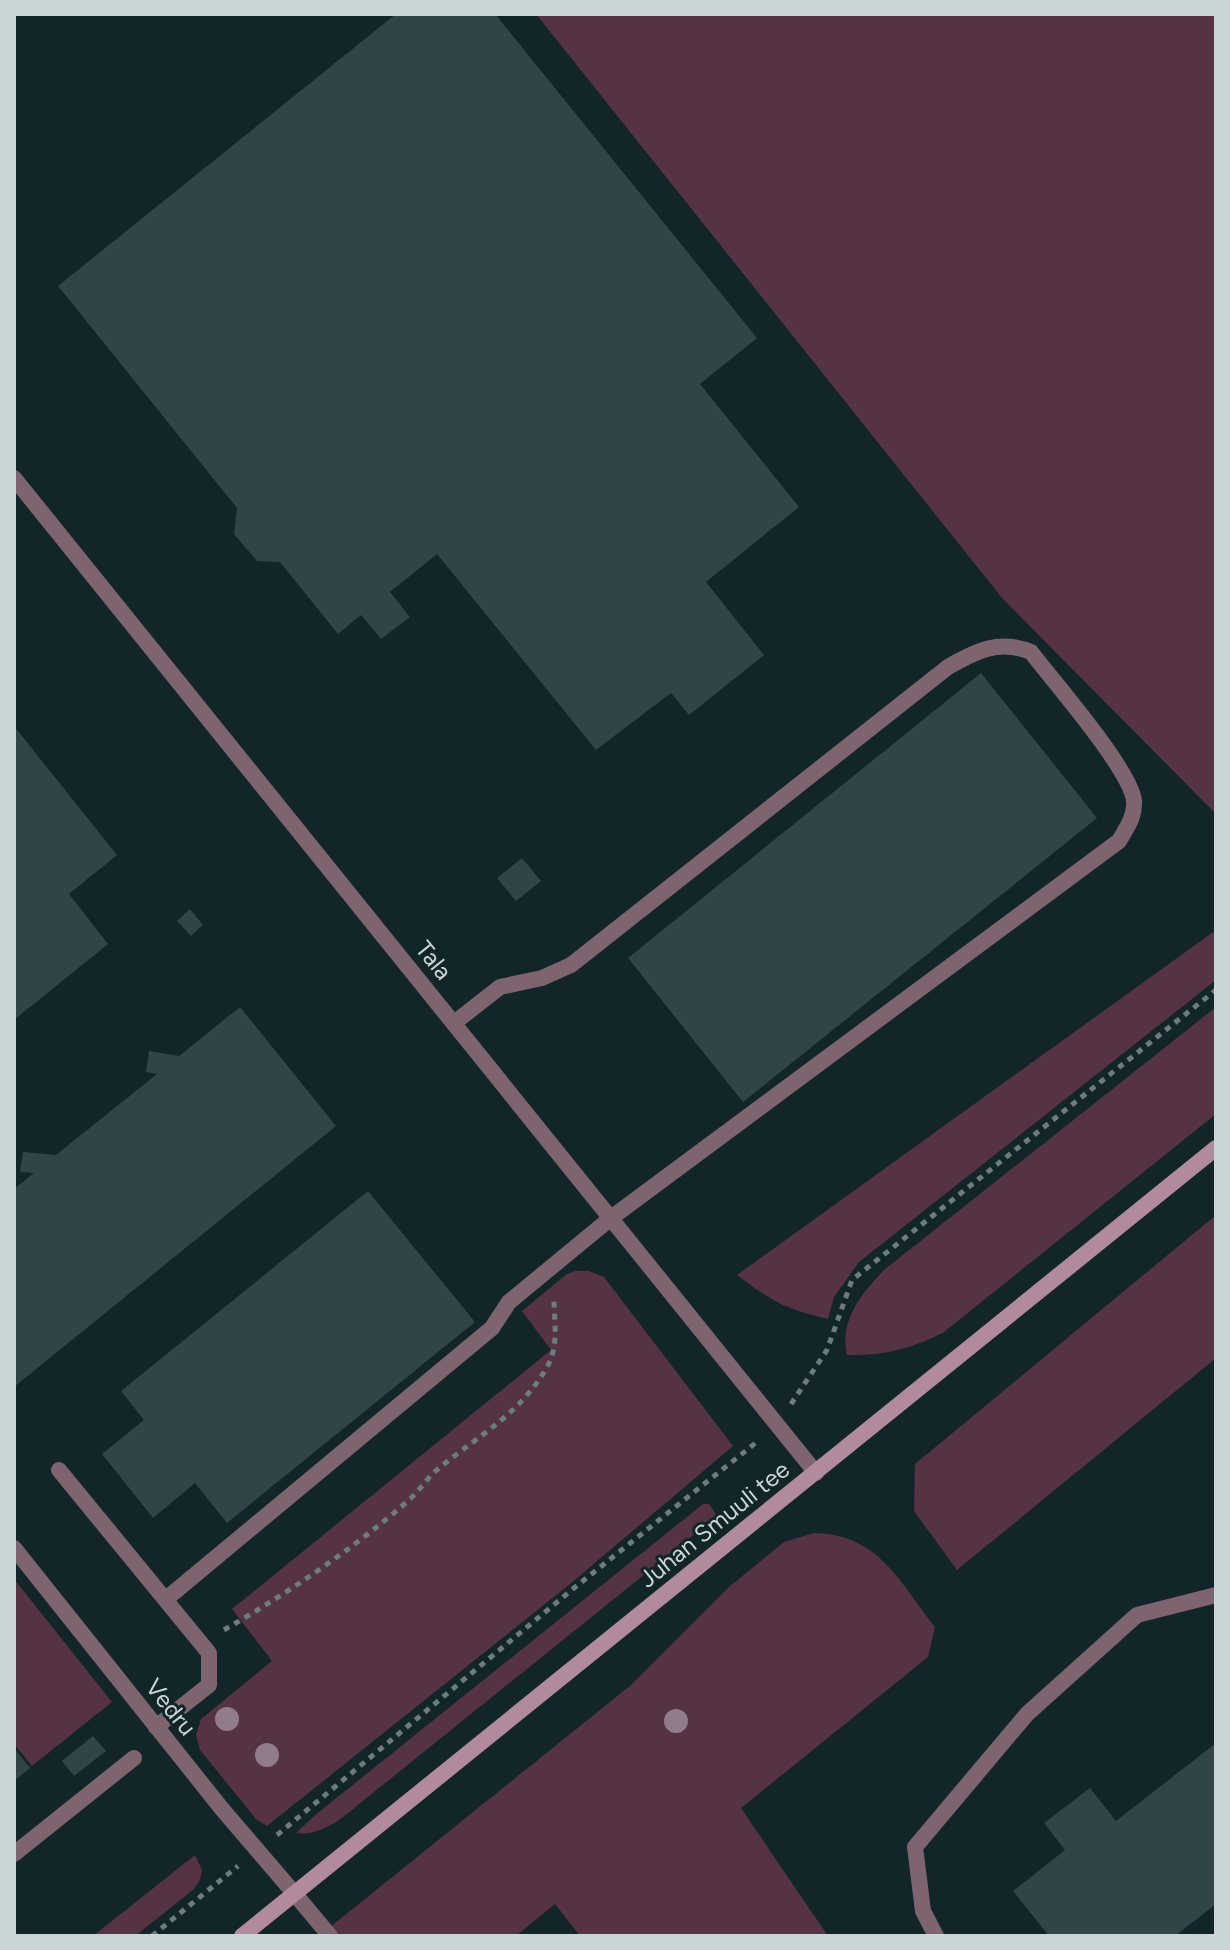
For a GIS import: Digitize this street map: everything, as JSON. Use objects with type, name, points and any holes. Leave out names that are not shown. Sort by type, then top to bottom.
[{"type":"main road","name":"Juhan Smuuli tee","points":[[242,1936],[1216,1148]]},
{"type":"street","name":"Tala","points":[[14,478],[816,1473]]},
{"type":"street","points":[[166,1599],[492,1328],[509,1302],[611,1218],[1119,841],[1133,819],[1134,799],[1115,762],[1031,652],[1015,646],[997,646],[973,653],[948,667],[571,965],[542,978],[500,987],[454,1023]]},
{"type":"street","points":[[59,1470],[209,1653],[209,1685],[156,1727]]},
{"type":"street","name":"Vedru","points":[[14,1548],[156,1727],[330,1936]]},
{"type":"street","points":[[936,1936],[923,1911],[915,1847],[1027,1714],[1137,1615],[1216,1595]]},
{"type":"street","points":[[14,1854],[134,1758]]},
{"type":"path","points":[[154,1935],[574,1588],[778,1425],[827,1350],[852,1280],[1216,990]]},
{"type":"path","points":[[201,1644],[280,1597],[354,1546],[412,1497],[435,1471],[507,1418],[529,1394],[555,1349],[553,1266]]},
{"type":"shaded area","points":[[536,14],[1216,14],[1216,814],[1002,598]]},
{"type":"shaded area","points":[[1216,930],[1216,980],[859,1262],[834,1297],[828,1319],[780,1303],[737,1275]]},
{"type":"shaded area","points":[[1216,1007],[1216,1114],[944,1332],[897,1350],[847,1355],[845,1342],[849,1319],[868,1288],[884,1270]]},
{"type":"shaded area","points":[[1216,1215],[1216,1358],[957,1570],[914,1511],[915,1464]]},
{"type":"shaded area","points":[[589,1271],[604,1277],[733,1446],[570,1584],[267,1826],[256,1819],[200,1750],[196,1735],[201,1719],[272,1661],[232,1609],[551,1350],[522,1311],[567,1274]]},
{"type":"shaded area","points":[[703,1504],[709,1504],[717,1516],[338,1821],[318,1831],[296,1833],[314,1816]]},
{"type":"shaded area","points":[[814,1533],[836,1535],[871,1551],[898,1577],[935,1627],[928,1657],[741,1808],[828,1936],[580,1936],[555,1904],[516,1936],[319,1936],[631,1685],[729,1587],[784,1542]]},
{"type":"shaded area","points":[[14,1579],[112,1702],[32,1766],[14,1744]]},
{"type":"shaded area","points":[[195,1855],[202,1870],[193,1890],[135,1936],[93,1936]]},
{"type":"building","points":[[396,14],[495,14],[757,338],[700,384],[799,507],[706,582],[764,655],[689,715],[671,693],[596,750],[437,554],[390,592],[410,617],[381,639],[361,615],[338,634],[280,562],[257,561],[234,534],[237,508],[58,286]]},
{"type":"building","points":[[981,673],[1097,818],[743,1102],[628,958]]},
{"type":"building","points":[[14,726],[117,855],[69,894],[108,944],[14,1020]]},
{"type":"building","points":[[522,858],[541,881],[516,901],[497,878]]},
{"type":"building","points":[[190,909],[203,925],[191,936],[177,921]]},
{"type":"building","points":[[240,1007],[336,1126],[14,1387],[14,1189],[34,1173],[20,1172],[23,1152],[56,1155],[157,1074],[146,1072],[149,1051],[179,1056]]},
{"type":"building","points":[[368,1191],[475,1322],[227,1523],[195,1483],[153,1518],[102,1454],[144,1420],[121,1391]]},
{"type":"building","points":[[93,1736],[106,1751],[74,1776],[62,1761]]},
{"type":"building","points":[[1216,1743],[1216,1904],[1175,1936],[1049,1936],[1013,1891],[1065,1850],[1044,1823],[1090,1788],[1116,1821]]},
{"type":"building","points":[[14,1748],[30,1768],[14,1781]]}]
